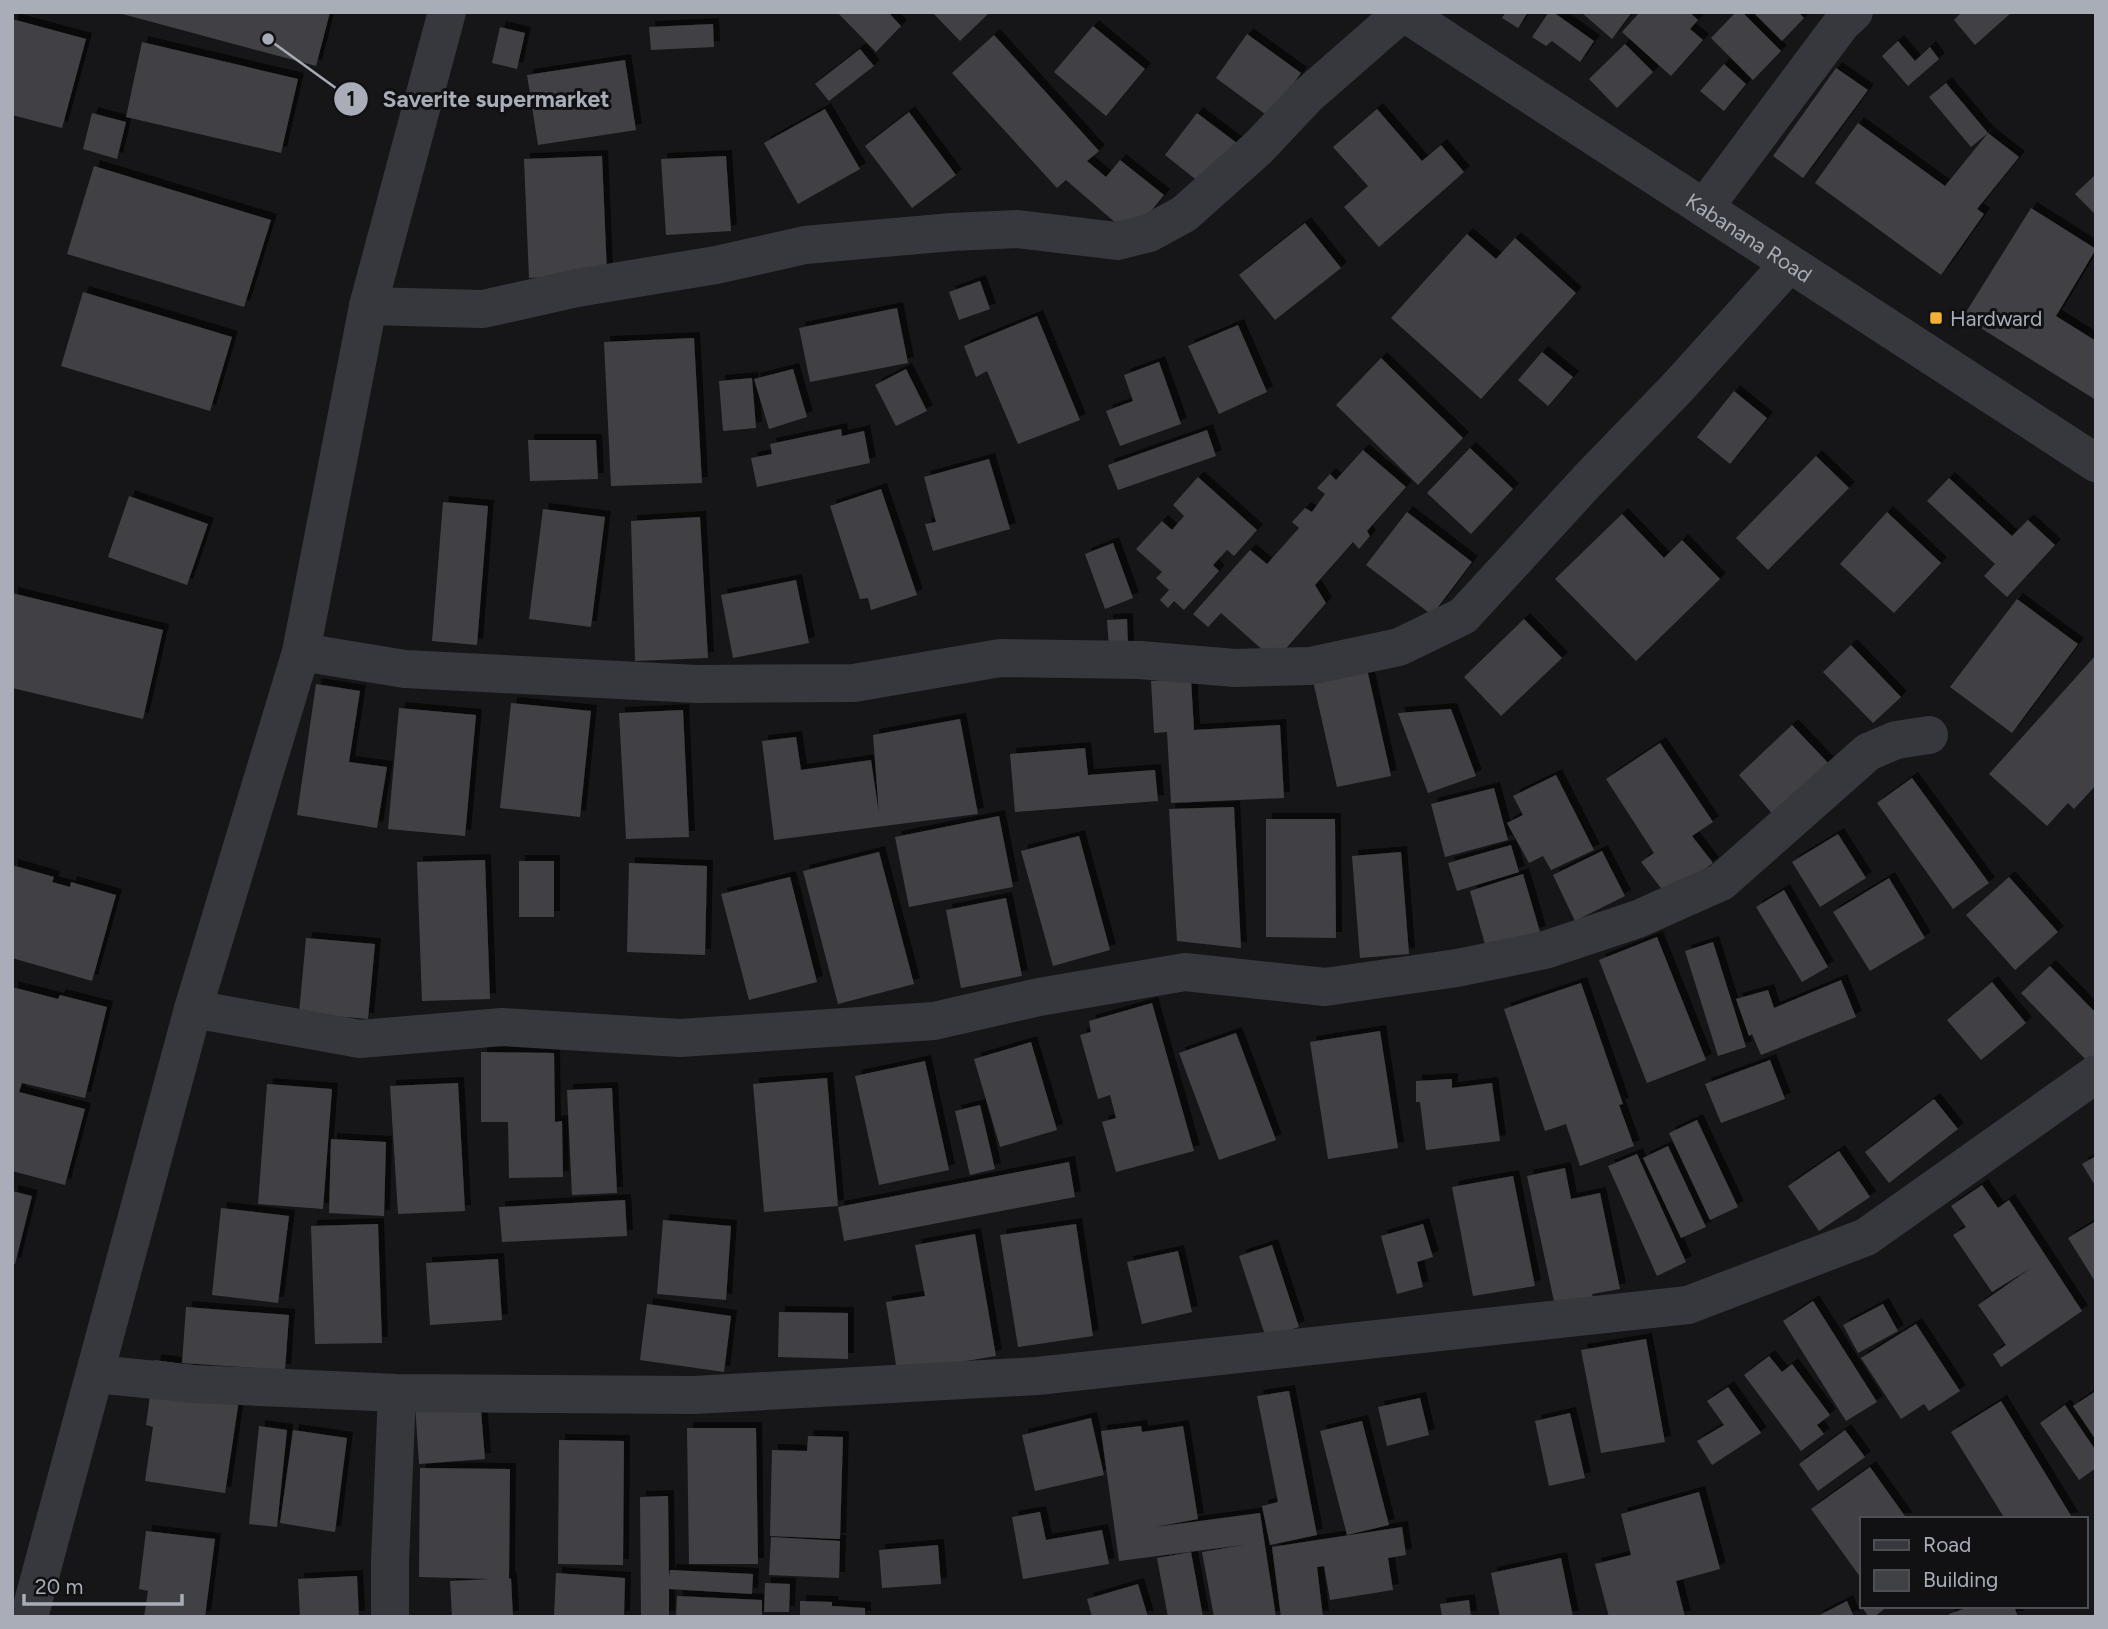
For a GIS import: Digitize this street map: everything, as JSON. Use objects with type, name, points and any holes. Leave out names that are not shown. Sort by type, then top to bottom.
[{"type":"street","points":[[29,1617],[193,1010],[301,652],[368,306],[447,12]]},
{"type":"street","points":[[368,306],[483,309],[577,288],[716,265],[805,245],[1018,229],[1117,241],[1149,233],[1184,214],[1258,148],[1307,96],[1403,12]]},
{"type":"street","name":"Kabanana Road","points":[[1403,12],[2096,463]]},
{"type":"street","points":[[1704,208],[1842,23],[1854,12]]},
{"type":"street","points":[[301,652],[405,669],[697,684],[854,683],[1000,658],[1140,660],[1235,668],[1310,666],[1399,647],[1463,616],[1678,387],[1789,264]]},
{"type":"street","points":[[193,1010],[360,1039],[502,1027],[680,1038],[934,1021],[1039,997],[1185,972],[1325,987],[1457,968],[1545,950],[1638,919],[1721,882],[1868,752],[1896,740],[1929,735]]},
{"type":"street","points":[[96,1374],[195,1384],[397,1393],[694,1395],[1037,1376],[1688,1305],[1866,1237],[2096,1074]]},
{"type":"street","points":[[390,1617],[397,1393]]},
{"type":"building","points":[[115,12],[330,12],[316,66]]},
{"type":"building","points":[[837,12],[888,12],[901,26],[876,52]]},
{"type":"building","points":[[932,12],[990,12],[960,41]]},
{"type":"building","points":[[1506,12],[1528,12],[1518,28],[1502,18]]},
{"type":"building","points":[[1549,12],[1553,12],[1594,41],[1580,62],[1552,41],[1546,46],[1532,37]]},
{"type":"building","points":[[1581,12],[1632,12],[1612,39]]},
{"type":"building","points":[[1640,12],[1689,12],[1698,20],[1690,29],[1703,40],[1671,76],[1622,32]]},
{"type":"building","points":[[1736,12],[1742,12],[1781,51],[1753,80],[1711,38]]},
{"type":"building","points":[[1753,12],[1798,12],[1804,18],[1782,41]]},
{"type":"building","points":[[1962,12],[2012,12],[1975,45],[1954,20]]},
{"type":"building","points":[[12,19],[86,39],[62,128],[12,115]]},
{"type":"building","points":[[713,24],[714,47],[651,50],[649,27]]},
{"type":"building","points":[[1093,26],[1145,69],[1106,116],[1054,72]]},
{"type":"building","points":[[500,27],[525,33],[517,69],[492,63]]},
{"type":"building","points":[[1247,34],[1301,73],[1269,117],[1216,78]]},
{"type":"building","points":[[994,35],[1099,151],[1087,161],[1106,177],[1120,160],[1164,195],[1131,236],[1066,180],[1057,188],[952,73]]},
{"type":"building","points":[[1898,41],[1915,61],[1930,47],[1939,59],[1908,86],[1882,56]]},
{"type":"building","points":[[142,42],[298,79],[281,153],[126,117]]},
{"type":"building","points":[[1625,44],[1653,72],[1617,108],[1589,79]]},
{"type":"building","points":[[860,49],[874,66],[829,101],[815,84]]},
{"type":"building","points":[[625,60],[636,130],[538,145],[527,75]]},
{"type":"building","points":[[1724,64],[1746,84],[1724,111],[1700,91]]},
{"type":"building","points":[[1836,68],[1868,90],[1803,178],[1773,156]]},
{"type":"building","points":[[1946,83],[1988,133],[1971,147],[1929,97]]},
{"type":"building","points":[[825,109],[860,169],[798,204],[764,143]]},
{"type":"building","points":[[1377,109],[1422,161],[1441,145],[1464,172],[1379,247],[1344,207],[1368,186],[1333,147]]},
{"type":"building","points":[[909,112],[956,175],[912,208],[865,146]]},
{"type":"building","points":[[92,113],[126,122],[117,159],[83,149]]},
{"type":"building","points":[[1197,113],[1242,147],[1209,190],[1165,155]]},
{"type":"building","points":[[1858,123],[1945,186],[1988,133],[2019,157],[1977,209],[1984,214],[1941,275],[1815,183]]},
{"type":"building","points":[[602,156],[607,274],[529,278],[524,159]]},
{"type":"building","points":[[726,156],[731,231],[666,235],[661,159]]},
{"type":"building","points":[[94,166],[271,220],[244,307],[67,254]]},
{"type":"building","points":[[2096,174],[2096,215],[2075,194]]},
{"type":"building","points":[[2031,208],[2096,249],[2056,316],[2096,341],[2096,400],[1963,317]]},
{"type":"building","points":[[1305,223],[1341,268],[1275,320],[1239,275]]},
{"type":"building","points":[[1467,234],[1496,259],[1515,238],[1576,293],[1481,399],[1391,318]]},
{"type":"building","points":[[980,281],[990,309],[959,320],[949,292]]},
{"type":"building","points":[[83,292],[232,337],[210,411],[61,366]]},
{"type":"building","points":[[897,308],[908,363],[810,382],[799,328]]},
{"type":"building","points":[[1037,316],[1080,420],[1018,444],[987,371],[976,377],[964,346]]},
{"type":"building","points":[[1238,325],[1267,392],[1219,414],[1188,346]]},
{"type":"building","points":[[694,338],[702,483],[611,486],[604,342]]},
{"type":"building","points":[[1542,352],[1573,377],[1548,406],[1518,380]]},
{"type":"building","points":[[1381,358],[1463,438],[1418,485],[1336,405]]},
{"type":"building","points":[[1159,362],[1181,424],[1120,446],[1106,411],[1133,401],[1124,375]]},
{"type":"building","points":[[793,369],[807,417],[769,429],[754,379]]},
{"type":"building","points":[[906,369],[927,411],[896,426],[875,385]]},
{"type":"building","points":[[752,378],[756,428],[723,431],[719,381]]},
{"type":"building","points":[[1734,391],[1767,418],[1730,464],[1697,437]]},
{"type":"building","points":[[841,429],[842,436],[864,431],[870,463],[757,487],[751,458],[772,454],[770,444]]},
{"type":"building","points":[[1207,430],[1216,456],[1118,490],[1108,465]]},
{"type":"building","points":[[528,440],[596,440],[598,479],[530,481]]},
{"type":"building","points":[[1470,448],[1513,489],[1471,534],[1427,493]]},
{"type":"building","points":[[1363,450],[1406,487],[1367,531],[1370,536],[1359,549],[1353,542],[1315,585],[1326,603],[1275,661],[1221,613],[1208,627],[1193,614],[1250,550],[1267,564],[1299,528],[1292,522],[1305,508],[1312,512],[1325,494],[1317,488],[1330,474],[1336,480]]},
{"type":"building","points":[[1816,456],[1849,488],[1768,570],[1736,538]]},
{"type":"building","points":[[989,459],[1010,529],[933,551],[925,524],[936,522],[924,477]]},
{"type":"building","points":[[1198,477],[1257,530],[1234,556],[1227,550],[1213,565],[1219,571],[1184,610],[1174,601],[1168,608],[1160,600],[1169,590],[1156,578],[1162,572],[1136,549],[1162,521],[1172,530],[1184,516],[1173,505]]},
{"type":"building","points":[[1949,478],[2012,536],[2028,520],[2055,545],[2007,597],[1984,576],[1995,564],[1927,501]]},
{"type":"building","points":[[881,489],[917,595],[871,610],[868,598],[860,599],[830,506]]},
{"type":"building","points":[[129,496],[208,524],[187,585],[108,557]]},
{"type":"building","points":[[443,502],[488,506],[477,645],[432,641]]},
{"type":"building","points":[[543,509],[605,517],[591,627],[529,619]]},
{"type":"building","points":[[1407,512],[1472,562],[1432,615],[1366,565]]},
{"type":"building","points":[[1887,512],[1941,563],[1894,613],[1840,564]]},
{"type":"building","points":[[1622,514],[1664,558],[1682,540],[1720,579],[1636,661],[1555,579]]},
{"type":"building","points":[[700,517],[708,658],[635,661],[631,521]]},
{"type":"building","points":[[1113,543],[1133,598],[1105,609],[1085,554]]},
{"type":"building","points":[[796,580],[809,643],[733,658],[721,595]]},
{"type":"building","points":[[12,593],[163,630],[143,719],[12,688]]},
{"type":"building","points":[[2017,599],[2078,644],[2012,733],[1950,687]]},
{"type":"building","points":[[1127,619],[1128,647],[1109,647],[1107,620]]},
{"type":"building","points":[[1524,619],[1562,658],[1501,716],[1464,677]]},
{"type":"building","points":[[1851,645],[1901,697],[1873,723],[1823,672]]},
{"type":"building","points":[[2096,655],[2096,785],[2074,809],[2068,803],[2047,826],[1989,774]]},
{"type":"building","points":[[1367,669],[1391,776],[1337,787],[1313,681]]},
{"type":"building","points":[[1191,679],[1194,730],[1280,725],[1284,798],[1171,803],[1167,732],[1154,733],[1151,681]]},
{"type":"building","points":[[316,684],[360,691],[349,762],[387,767],[377,828],[297,815]]},
{"type":"building","points":[[511,703],[591,711],[580,817],[500,808]]},
{"type":"building","points":[[399,708],[476,715],[465,836],[388,829]]},
{"type":"building","points":[[1451,709],[1476,776],[1428,793],[1398,713]]},
{"type":"building","points":[[683,710],[689,837],[626,839],[619,713]]},
{"type":"building","points":[[960,719],[978,814],[774,840],[762,741],[796,737],[801,770],[871,760],[879,814],[873,735]]},
{"type":"building","points":[[1792,725],[1832,767],[1775,817],[1739,775]]},
{"type":"building","points":[[1660,743],[1713,822],[1692,836],[1713,863],[1667,896],[1641,862],[1654,853],[1606,779]]},
{"type":"building","points":[[1085,748],[1088,775],[1155,770],[1158,801],[1015,812],[1010,754]]},
{"type":"building","points":[[1556,775],[1594,850],[1551,870],[1543,856],[1529,863],[1507,823],[1523,815],[1513,796]]},
{"type":"building","points":[[1912,778],[1989,883],[1953,909],[1877,803]]},
{"type":"building","points":[[1494,788],[1508,840],[1445,857],[1431,804]]},
{"type":"building","points":[[1234,807],[1241,948],[1177,941],[1169,809]]},
{"type":"building","points":[[999,816],[1013,887],[909,907],[895,837]]},
{"type":"building","points":[[1266,819],[1335,819],[1336,938],[1266,937]]},
{"type":"building","points":[[1838,834],[1866,878],[1820,907],[1792,862]]},
{"type":"building","points":[[1079,836],[1110,950],[1053,966],[1021,851]]},
{"type":"building","points":[[1511,845],[1519,872],[1457,891],[1448,863]]},
{"type":"building","points":[[1602,851],[1625,896],[1575,921],[1553,875]]},
{"type":"building","points":[[879,852],[914,984],[838,1004],[803,871]]},
{"type":"building","points":[[1401,852],[1409,954],[1360,958],[1352,856]]},
{"type":"building","points":[[485,860],[490,999],[422,1001],[417,862]]},
{"type":"building","points":[[519,861],[554,861],[554,917],[519,917]]},
{"type":"building","points":[[629,863],[707,866],[705,955],[627,952]]},
{"type":"building","points":[[12,865],[54,877],[52,882],[70,887],[71,882],[116,895],[92,981],[12,958]]},
{"type":"building","points":[[1523,874],[1540,932],[1486,948],[1470,891]]},
{"type":"building","points":[[790,877],[817,982],[749,1000],[721,894]]},
{"type":"building","points":[[2009,877],[2058,932],[2015,970],[1966,915]]},
{"type":"building","points":[[1889,878],[1925,938],[1870,971],[1833,912]]},
{"type":"building","points":[[1784,890],[1828,967],[1802,982],[1756,907]]},
{"type":"building","points":[[1006,898],[1022,976],[961,988],[946,910]]},
{"type":"building","points":[[1657,937],[1706,1060],[1647,1083],[1599,960]]},
{"type":"building","points":[[306,938],[375,944],[368,1019],[299,1013]]},
{"type":"building","points":[[1713,942],[1746,1047],[1718,1056],[1685,951]]},
{"type":"building","points":[[2050,966],[2096,1013],[2096,1057],[2089,1063],[2021,993]]},
{"type":"building","points":[[1841,980],[1856,1017],[1761,1055],[1752,1034],[1749,1036],[1736,999],[1768,990],[1774,1008]]},
{"type":"building","points":[[1992,982],[2026,1023],[1981,1060],[1947,1020]]},
{"type":"building","points":[[1581,983],[1623,1104],[1619,1105],[1634,1146],[1580,1166],[1566,1124],[1545,1131],[1504,1009]]},
{"type":"building","points":[[12,987],[58,999],[60,995],[107,1007],[85,1098],[22,1083],[19,1092],[85,1109],[65,1185],[12,1171]]},
{"type":"building","points":[[1152,1003],[1194,1151],[1116,1172],[1102,1122],[1116,1118],[1110,1095],[1098,1099],[1080,1035],[1091,1032],[1089,1021]]},
{"type":"building","points":[[1380,1031],[1398,1148],[1328,1159],[1310,1042]]},
{"type":"building","points":[[1236,1033],[1276,1140],[1219,1160],[1179,1053]]},
{"type":"building","points":[[1031,1042],[1057,1130],[1000,1147],[974,1059]]},
{"type":"building","points":[[481,1052],[554,1053],[555,1122],[562,1121],[563,1177],[509,1178],[508,1122],[481,1122]]},
{"type":"building","points":[[1770,1060],[1785,1099],[1721,1123],[1705,1084]]},
{"type":"building","points":[[925,1061],[949,1170],[879,1185],[855,1076]]},
{"type":"building","points":[[827,1078],[838,1206],[764,1212],[753,1084]]},
{"type":"building","points":[[1452,1079],[1452,1088],[1492,1083],[1500,1141],[1426,1150],[1420,1102],[1416,1102],[1416,1081]]},
{"type":"building","points":[[458,1083],[465,1211],[398,1214],[390,1086]]},
{"type":"building","points":[[267,1084],[332,1089],[323,1209],[258,1204]]},
{"type":"building","points":[[612,1088],[617,1193],[572,1195],[567,1090]]},
{"type":"building","points":[[1934,1099],[1958,1129],[1889,1183],[1865,1152]]},
{"type":"building","points":[[980,1105],[995,1169],[970,1175],[955,1111]]},
{"type":"building","points":[[1697,1120],[1738,1207],[1710,1220],[1669,1133]]},
{"type":"building","points":[[331,1139],[386,1142],[384,1216],[329,1213]]},
{"type":"building","points":[[1668,1146],[1706,1227],[1681,1238],[1643,1158]]},
{"type":"building","points":[[1839,1151],[1870,1197],[1819,1231],[1788,1186]]},
{"type":"building","points":[[1637,1154],[1686,1262],[1657,1276],[1608,1166]]},
{"type":"building","points":[[2096,1156],[2096,1187],[2082,1164]]},
{"type":"building","points":[[1069,1162],[1075,1197],[844,1241],[838,1207]]},
{"type":"building","points":[[1565,1168],[1571,1199],[1600,1193],[1620,1289],[1592,1294],[1593,1298],[1555,1306],[1527,1176]]},
{"type":"building","points":[[1513,1176],[1535,1286],[1473,1296],[1452,1187]]},
{"type":"building","points":[[1982,1185],[1998,1208],[2009,1200],[2082,1311],[2001,1367],[1993,1354],[2006,1345],[1978,1305],[2031,1268],[1992,1292],[1953,1235],[1966,1227],[1951,1206]]},
{"type":"building","points":[[12,1191],[32,1196],[15,1264],[12,1263]]},
{"type":"building","points":[[625,1200],[627,1236],[502,1242],[499,1207]]},
{"type":"building","points":[[221,1208],[289,1216],[278,1303],[212,1295]]},
{"type":"building","points":[[663,1220],[731,1226],[726,1300],[657,1294]]},
{"type":"building","points":[[2096,1221],[2096,1283],[2068,1238]]},
{"type":"building","points":[[378,1224],[382,1343],[315,1344],[311,1226]]},
{"type":"building","points":[[1076,1224],[1093,1336],[1018,1347],[1000,1235]]},
{"type":"building","points":[[1423,1224],[1433,1257],[1417,1262],[1423,1287],[1397,1294],[1381,1236]]},
{"type":"building","points":[[975,1234],[996,1356],[924,1368],[899,1383],[886,1302],[925,1296],[915,1245]]},
{"type":"building","points":[[1272,1245],[1299,1327],[1266,1338],[1239,1256]]},
{"type":"building","points":[[1178,1251],[1192,1312],[1142,1324],[1127,1262]]},
{"type":"building","points":[[498,1259],[502,1320],[430,1325],[426,1263]]},
{"type":"building","points":[[1813,1301],[1877,1402],[1846,1421],[1783,1321]]},
{"type":"building","points":[[647,1304],[731,1316],[724,1372],[640,1360]]},
{"type":"building","points":[[1883,1304],[1898,1331],[1858,1353],[1843,1325]]},
{"type":"building","points":[[186,1307],[289,1315],[285,1370],[182,1363]]},
{"type":"building","points":[[779,1312],[848,1313],[848,1359],[778,1357]]},
{"type":"building","points":[[1916,1324],[1960,1391],[1929,1411],[1924,1404],[1901,1419],[1861,1358]]},
{"type":"building","points":[[1646,1339],[1665,1442],[1601,1453],[1581,1350]]},
{"type":"building","points":[[1769,1356],[1782,1372],[1792,1364],[1830,1415],[1817,1425],[1824,1434],[1801,1451],[1744,1375]]},
{"type":"building","points":[[155,1360],[243,1373],[225,1493],[145,1481],[153,1427],[146,1425]]},
{"type":"building","points":[[1728,1387],[1761,1433],[1712,1465],[1697,1441],[1724,1425],[1707,1401]]},
{"type":"building","points":[[1289,1391],[1317,1535],[1270,1545],[1262,1506],[1278,1502],[1257,1396]]},
{"type":"building","points":[[2096,1391],[2096,1440],[2073,1406]]},
{"type":"building","points":[[1420,1398],[1429,1435],[1387,1446],[1378,1407]]},
{"type":"building","points":[[480,1399],[485,1459],[419,1464],[415,1404]]},
{"type":"building","points":[[2001,1401],[2072,1517],[2004,1517],[1951,1432]]},
{"type":"building","points":[[2065,1405],[2096,1451],[2096,1468],[2079,1480],[2040,1423]]},
{"type":"building","points":[[1570,1413],[1585,1478],[1549,1486],[1535,1421]]},
{"type":"building","points":[[1091,1418],[1104,1475],[1035,1491],[1022,1435]]},
{"type":"building","points":[[1362,1421],[1389,1525],[1347,1535],[1320,1431]]},
{"type":"building","points":[[259,1426],[287,1430],[277,1527],[249,1524]]},
{"type":"building","points":[[1141,1426],[1142,1432],[1183,1426],[1198,1519],[1155,1527],[1260,1513],[1276,1617],[1214,1617],[1202,1552],[1243,1545],[1119,1561],[1101,1431]]},
{"type":"building","points":[[687,1428],[756,1428],[758,1564],[689,1564]]},
{"type":"building","points":[[293,1430],[347,1438],[335,1532],[280,1523]]},
{"type":"building","points":[[1845,1430],[1865,1457],[1818,1491],[1799,1464]]},
{"type":"building","points":[[808,1436],[843,1437],[840,1539],[770,1536],[772,1450],[807,1451]]},
{"type":"building","points":[[559,1440],[624,1441],[623,1565],[558,1564]]},
{"type":"building","points":[[1870,1467],[1906,1517],[1860,1517],[1860,1577],[1811,1509]]},
{"type":"building","points":[[420,1468],[510,1469],[509,1579],[511,1578],[513,1617],[452,1617],[450,1581],[491,1579],[419,1577]]},
{"type":"building","points":[[1699,1492],[1720,1569],[1676,1581],[1685,1617],[1609,1617],[1595,1564],[1631,1555],[1621,1514]]},
{"type":"building","points":[[668,1496],[669,1578],[670,1570],[753,1574],[752,1594],[669,1589],[669,1617],[641,1617],[640,1497]]},
{"type":"building","points":[[1040,1512],[1046,1540],[1102,1530],[1109,1564],[1023,1579],[1012,1517]]},
{"type":"building","points":[[1402,1527],[1406,1555],[1388,1558],[1393,1590],[1330,1600],[1324,1566],[1317,1567],[1323,1617],[1281,1617],[1272,1547]]},
{"type":"building","points":[[146,1531],[215,1539],[205,1617],[144,1617],[148,1591],[139,1589]]},
{"type":"building","points":[[771,1537],[840,1541],[839,1578],[769,1575]]},
{"type":"building","points":[[938,1545],[941,1584],[882,1588],[879,1550]]},
{"type":"building","points":[[1191,1552],[1203,1617],[1168,1617],[1157,1558]]},
{"type":"building","points":[[1561,1558],[1573,1617],[1500,1617],[1491,1573]]},
{"type":"building","points":[[556,1573],[625,1578],[624,1617],[554,1617]]},
{"type":"building","points":[[357,1576],[359,1617],[300,1617],[298,1579]]},
{"type":"building","points":[[765,1583],[790,1584],[789,1612],[764,1612]]},
{"type":"building","points":[[1138,1584],[1148,1617],[1092,1617],[1087,1599]]},
{"type":"building","points":[[677,1596],[762,1600],[762,1617],[676,1617]]},
{"type":"building","points":[[1469,1600],[1471,1617],[1442,1617],[1440,1604]]},
{"type":"building","points":[[800,1601],[832,1602],[832,1606],[865,1608],[865,1617],[800,1617]]},
{"type":"building","points":[[1847,1601],[1854,1617],[1816,1617]]},
{"type":"building","points":[[1862,1608],[1885,1608],[1874,1617],[1869,1617]]},
{"type":"building","points":[[1966,1608],[2015,1608],[2018,1617],[1949,1617],[1949,1614]]},
{"type":"place","name":"Saverite supermarket","points":[[268,39]]},
{"type":"place","name":"Hardward","points":[[1936,318]]}]
